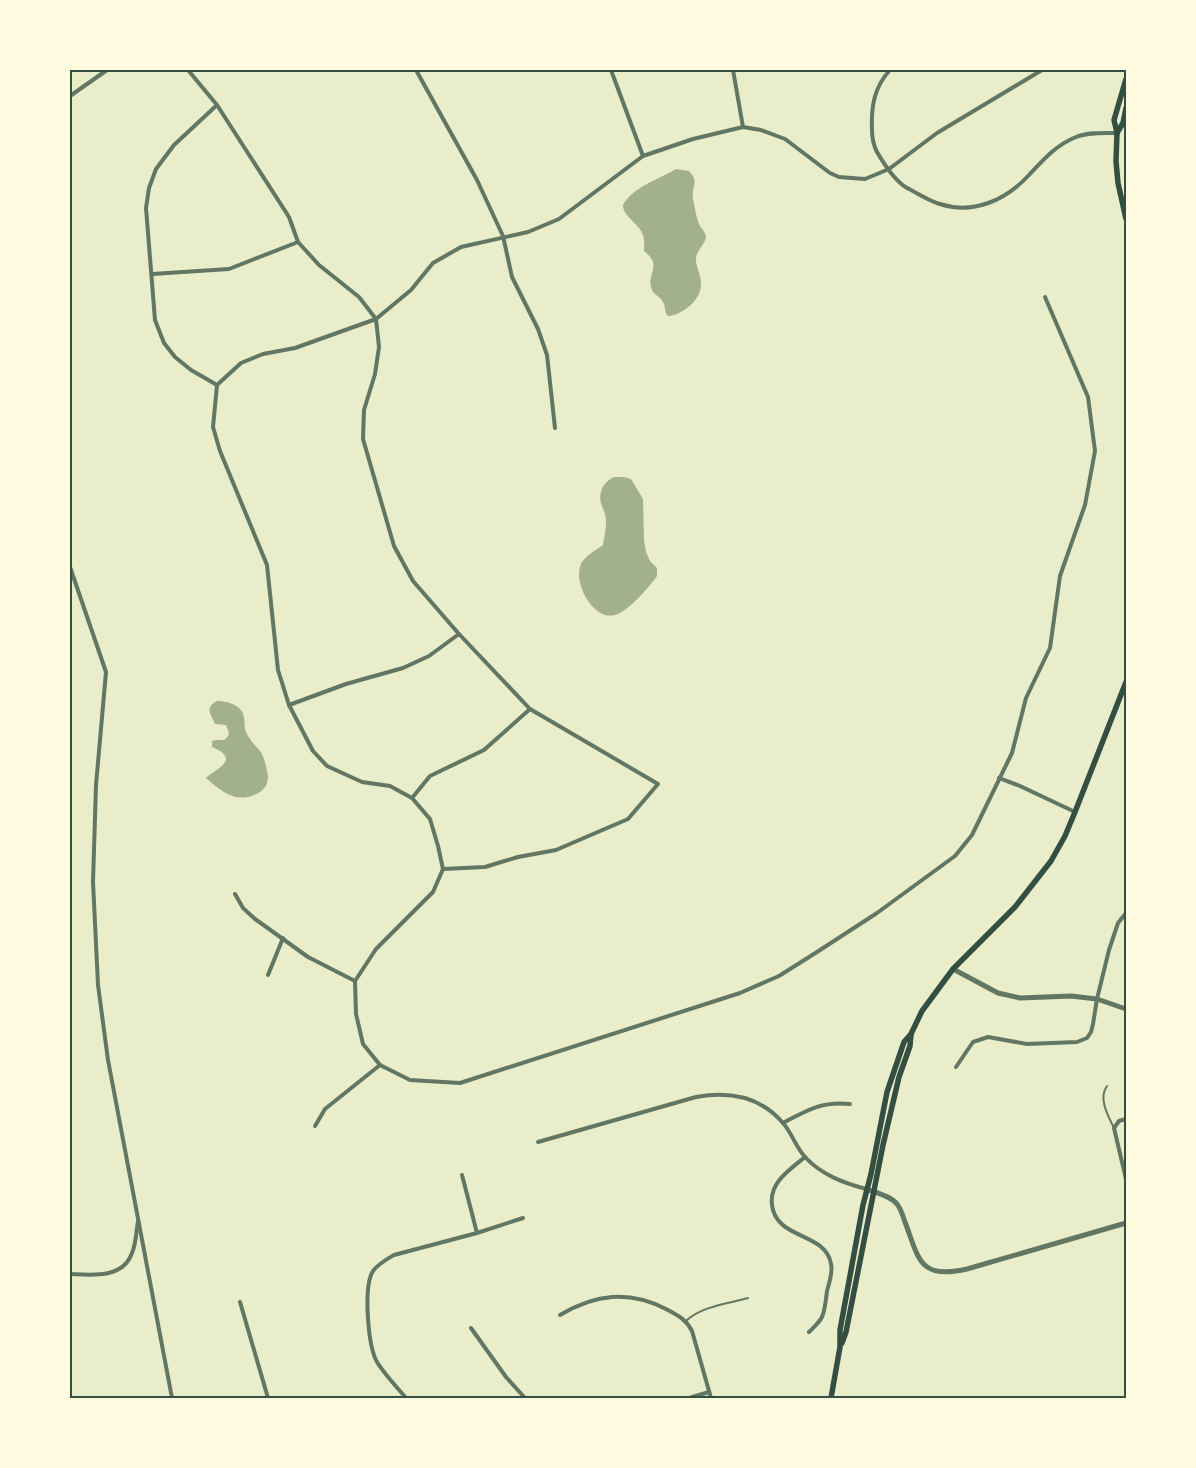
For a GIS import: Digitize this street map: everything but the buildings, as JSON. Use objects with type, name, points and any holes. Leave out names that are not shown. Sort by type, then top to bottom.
[{"type":"main road","points":[[1126,79],[1114,120],[1117,132],[1116,162],[1118,183],[1126,219]]},
{"type":"main road","points":[[1117,132],[1123,122],[1126,108]]},
{"type":"main road","points":[[831,1398],[840,1347],[840,1330],[880,1120],[889,1082],[904,1042],[911,1034],[922,1011],[953,969],[1016,907],[1038,879],[1065,836],[1126,682]]},
{"type":"main road","points":[[840,1347],[846,1332],[894,1097],[910,1046],[911,1034]]},
{"type":"street","points":[[70,96],[106,70]]},
{"type":"street","points":[[188,70],[216,105],[289,217],[298,242],[318,265],[359,296],[376,319],[379,347],[375,374],[364,410],[363,440],[394,546],[413,581],[459,634],[530,709],[658,784],[628,819],[556,850],[518,857],[485,867],[443,869]]},
{"type":"street","points":[[416,70],[477,180],[503,236],[512,277],[538,329],[547,355],[556,428]]},
{"type":"street","points":[[611,70],[643,156]]},
{"type":"street","points":[[733,70],[743,127]]},
{"type":"street","points":[[890,70],[882,78],[874,97],[871,113],[872,133],[876,150],[903,186],[940,204],[965,208],[985,204],[1007,195],[1045,158],[1068,140],[1089,134],[1117,132]]},
{"type":"street","points":[[1042,70],[937,133],[889,169],[866,179],[839,177],[830,173],[785,139],[761,130],[743,127],[693,139],[643,156],[559,220],[528,232],[503,236],[461,247],[433,263],[411,290],[376,319],[295,348],[263,354],[241,363],[217,385],[213,427],[220,451],[267,565],[278,670],[289,705],[313,751],[327,766],[362,782],[390,786],[412,798],[430,819],[438,846],[443,869],[433,892],[376,949],[356,981],[356,1014],[363,1044],[380,1065],[410,1080],[460,1082],[740,994],[779,976],[877,913],[955,856],[972,835],[1012,753],[1026,698],[1050,648],[1060,576],[1085,505],[1095,451],[1088,397],[1045,296]]},
{"type":"street","points":[[216,105],[174,145],[156,169],[149,188],[146,208],[155,320],[164,343],[175,357],[191,370],[217,385]]},
{"type":"street","points":[[152,274],[229,269],[298,242]]},
{"type":"street","points":[[70,567],[106,672],[96,785],[93,882],[98,985],[108,1060],[172,1398]]},
{"type":"street","points":[[289,705],[346,684],[403,668],[429,656],[459,634]]},
{"type":"street","points":[[412,798],[430,776],[484,750],[530,709]]},
{"type":"street","points":[[999,778],[1076,812]]},
{"type":"street","points":[[235,894],[243,908],[255,919],[308,957],[356,981]]},
{"type":"street","points":[[956,1067],[972,1042],[988,1037],[1027,1044],[1077,1042],[1087,1038],[1094,1024],[1097,1000],[1109,950],[1118,923],[1126,913]]},
{"type":"street","points":[[268,975],[283,938]]},
{"type":"street","points":[[953,969],[998,993],[1020,998],[1071,996],[1097,1000],[1126,1009]]},
{"type":"street","points":[[315,1126],[325,1109],[380,1065]]},
{"type":"street","points":[[538,1142],[696,1096],[715,1094],[742,1096],[763,1105],[783,1123],[805,1157],[826,1174],[847,1184],[875,1192],[897,1204],[902,1213],[914,1250],[921,1262],[944,1273],[967,1269],[1126,1223]]},
{"type":"street","points":[[783,1123],[817,1106],[828,1103],[850,1104]]},
{"type":"street","points":[[1126,1119],[1119,1121],[1114,1128],[1126,1179]]},
{"type":"street","points":[[805,1157],[774,1186],[771,1192],[771,1201],[772,1210],[777,1221],[785,1228],[813,1241],[824,1251],[832,1264],[822,1317],[809,1332]]},
{"type":"street","points":[[462,1175],[477,1233]]},
{"type":"street","points":[[406,1398],[385,1373],[372,1351],[369,1341],[368,1289],[373,1271],[382,1262],[394,1255],[477,1233],[523,1218]]},
{"type":"street","points":[[70,1274],[99,1275],[118,1270],[129,1260],[138,1220]]},
{"type":"street","points":[[560,1315],[575,1306],[604,1297],[636,1297],[662,1307],[686,1321],[692,1331],[711,1398]]},
{"type":"street","points":[[240,1302],[268,1398]]},
{"type":"street","points":[[471,1328],[506,1377],[525,1398]]},
{"type":"street","points":[[689,1398],[709,1392]]},
{"type":"lane","points":[[1107,1086],[1103,1093],[1103,1100],[1114,1128]]},
{"type":"lane","points":[[686,1321],[693,1314],[703,1310],[748,1298]]},
{"type":"shaded area","points":[[676,169],[689,171],[694,179],[693,199],[700,226],[706,236],[696,257],[701,283],[698,295],[695,301],[685,310],[668,316],[663,302],[652,289],[650,282],[654,265],[650,256],[644,251],[643,235],[628,217],[623,205],[640,188]]},
{"type":"shaded area","points":[[614,477],[631,479],[643,499],[646,552],[650,561],[657,568],[657,576],[626,609],[615,615],[607,615],[599,612],[586,598],[579,579],[579,570],[584,559],[603,545],[606,520],[600,497],[604,485]]},
{"type":"shaded area","points":[[217,701],[230,703],[240,709],[243,713],[246,732],[264,759],[268,776],[267,783],[260,792],[252,796],[238,797],[231,795],[206,778],[225,763],[226,759],[225,755],[212,747],[212,741],[224,740],[229,733],[226,725],[215,724],[210,714],[211,706]]}]
